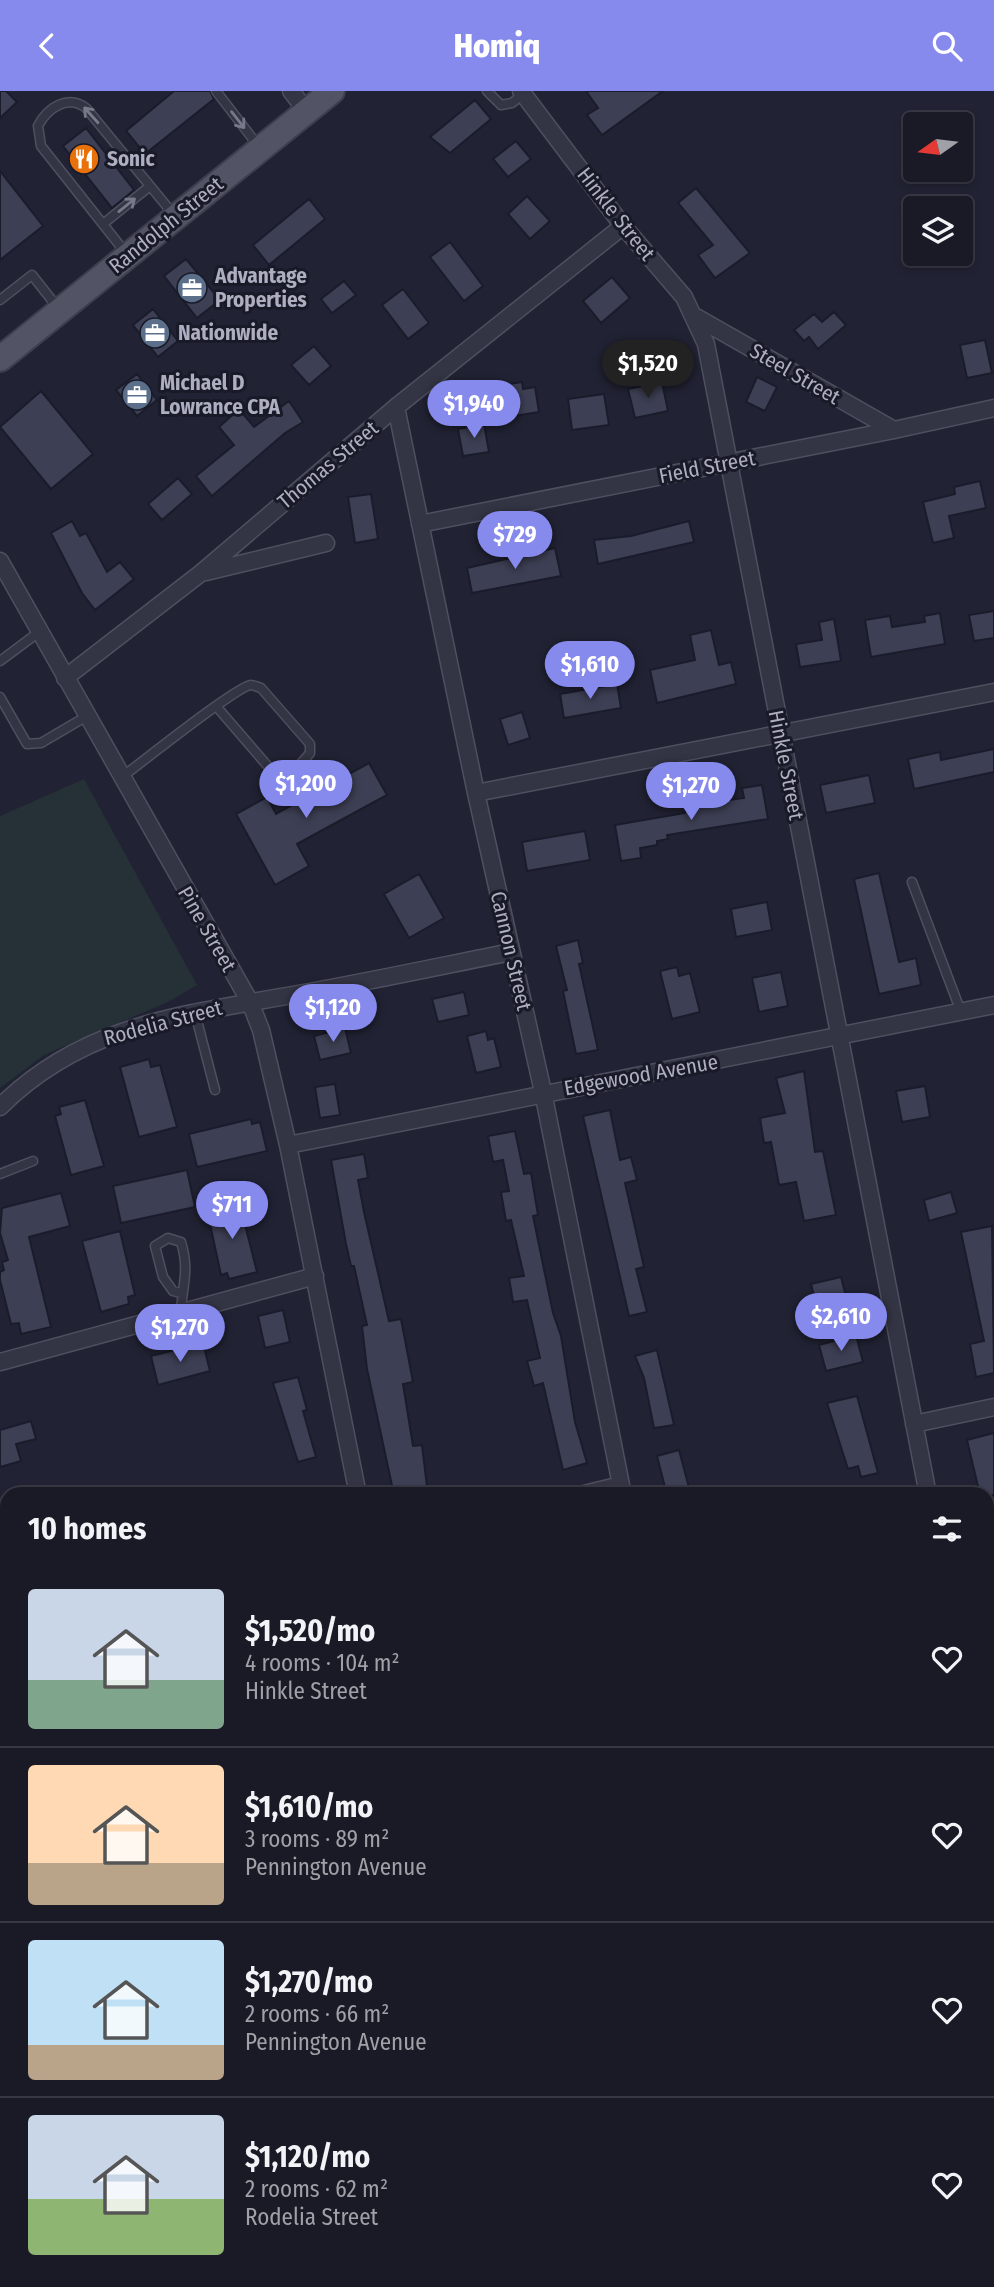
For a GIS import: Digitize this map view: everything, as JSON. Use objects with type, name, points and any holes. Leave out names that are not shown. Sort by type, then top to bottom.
[{"type":"main road","name":"Randolph Street","points":[[0,359],[332,91]]},
{"type":"street","points":[[291,91],[307,112]]},
{"type":"street","name":"Hinkle Street","points":[[522,93],[623,226],[684,297],[696,317],[706,344],[780,733],[842,1037],[926,1487]]},
{"type":"street","name":"Thomas Street","points":[[65,678],[201,573],[397,407],[623,226]]},
{"type":"street","name":"Steel Street","points":[[696,317],[894,431]]},
{"type":"street","name":"Cannon Street","points":[[397,407],[476,793],[543,1092],[621,1487]]},
{"type":"street","name":"Field Street","points":[[420,524],[894,431],[994,408]]},
{"type":"street","points":[[201,573],[326,543]]},
{"type":"street","name":"Pine Street","points":[[0,561],[250,1002],[261,1030],[288,1145],[356,1487]]},
{"type":"street","points":[[476,793],[994,692]]},
{"type":"street","name":"Rodelia Street","points":[[0,1107],[18,1089],[64,1056],[92,1042],[195,1013],[511,952]]},
{"type":"street","name":"Edgewood Avenue","points":[[288,1145],[543,1092],[842,1037],[994,1005]]},
{"type":"street","points":[[0,1362],[315,1276]]},
{"type":"street","points":[[914,1424],[994,1407]]},
{"type":"lane","points":[[216,91],[260,149]]},
{"type":"lane","points":[[487,91],[501,105],[512,103],[522,93]]},
{"type":"lane","points":[[128,256],[38,139],[40,121],[53,109],[65,101],[80,103],[86,108],[176,217]]},
{"type":"lane","points":[[103,224],[150,186]]},
{"type":"lane","points":[[0,300],[32,275],[60,311]]},
{"type":"lane","points":[[0,661],[39,632]]},
{"type":"lane","points":[[122,777],[216,706],[239,689],[251,684],[261,688],[310,744],[310,753],[293,770],[284,774],[272,771],[216,706]]},
{"type":"lane","points":[[0,697],[27,744],[41,743],[87,716]]},
{"type":"lane","points":[[912,882],[961,1012]]},
{"type":"lane","points":[[195,1013],[215,1090]]},
{"type":"lane","points":[[0,1174],[33,1161]]},
{"type":"lane","points":[[181,1293],[173,1291],[157,1262],[155,1246],[168,1238],[181,1242],[186,1258],[186,1283],[181,1293],[181,1313]]},
{"type":"shaded area","points":[[84,779],[197,985],[168,1002],[44,1055],[0,1088],[0,816]]},
{"type":"building","points":[[0,91],[6,91],[17,102],[0,118]]},
{"type":"building","points":[[174,91],[210,91],[214,99],[145,154],[126,131]]},
{"type":"building","points":[[586,91],[663,91],[602,135],[587,115],[598,108]]},
{"type":"building","points":[[475,100],[491,119],[450,153],[430,137]]},
{"type":"building","name":"Sonic","points":[[86,128],[134,190],[112,208],[63,146]]},
{"type":"building","points":[[516,141],[531,159],[508,177],[493,159]]},
{"type":"building","points":[[0,171],[43,226],[0,260]]},
{"type":"building","points":[[696,188],[750,253],[715,278],[698,255],[713,245],[678,203]]},
{"type":"building","points":[[527,196],[550,221],[530,239],[508,214]]},
{"type":"building","points":[[309,199],[325,219],[269,265],[253,245]]},
{"type":"building","points":[[450,242],[483,286],[464,301],[430,257]]},
{"type":"building","name":"Advantage Properties","points":[[186,259],[220,300],[197,318],[164,276]]},
{"type":"building","points":[[612,277],[630,298],[601,323],[583,301]]},
{"type":"building","points":[[344,281],[356,295],[332,313],[321,299]]},
{"type":"building","points":[[403,289],[429,323],[408,339],[382,305]]},
{"type":"building","name":"Nationwide","points":[[153,309],[178,341],[158,357],[133,325]]},
{"type":"building","points":[[834,312],[846,325],[818,349],[809,337],[804,341],[794,330],[814,314],[822,322]]},
{"type":"building","points":[[985,340],[992,373],[967,378],[960,345]]},
{"type":"building","points":[[314,346],[331,366],[309,385],[291,365]]},
{"type":"building","name":"Michael D Lowrance CPA","points":[[137,374],[157,400],[137,416],[116,390]]},
{"type":"building","points":[[757,377],[777,387],[765,411],[746,402]]},
{"type":"building","points":[[522,382],[523,389],[535,387],[539,412],[502,418],[497,386]]},
{"type":"building","points":[[662,382],[668,411],[635,418],[628,389]]},
{"type":"building","points":[[41,391],[93,454],[51,489],[0,427]]},
{"type":"building","points":[[604,394],[609,425],[572,430],[568,399]]},
{"type":"building","points":[[289,401],[303,422],[285,433],[212,496],[196,476],[234,445],[219,427],[239,409],[254,427]]},
{"type":"building","points":[[484,424],[489,452],[463,456],[458,429]]},
{"type":"building","points":[[178,478],[192,494],[162,520],[148,504]]},
{"type":"building","points":[[980,481],[986,508],[949,516],[954,538],[933,543],[923,502],[955,494],[954,487]]},
{"type":"building","points":[[371,494],[378,539],[355,543],[348,497]]},
{"type":"building","points":[[72,521],[80,536],[86,533],[107,572],[120,562],[134,579],[95,610],[82,593],[51,533]]},
{"type":"building","points":[[689,521],[694,542],[598,564],[594,540],[631,536]]},
{"type":"building","points":[[555,548],[561,576],[472,593],[467,568]]},
{"type":"building","points":[[994,611],[994,638],[974,641],[969,615]]},
{"type":"building","points":[[940,613],[945,644],[871,657],[865,620],[890,616],[892,627],[925,622],[924,616]]},
{"type":"building","points":[[834,619],[841,661],[800,667],[796,644],[822,640],[819,622]]},
{"type":"building","points":[[711,630],[719,665],[731,662],[736,684],[657,703],[650,670],[695,660],[690,635]]},
{"type":"building","points":[[617,684],[621,708],[564,718],[560,694]]},
{"type":"building","points":[[522,712],[530,738],[508,745],[500,719]]},
{"type":"building","points":[[994,749],[994,772],[914,789],[908,759],[940,752],[941,760]]},
{"type":"building","points":[[369,763],[387,795],[297,844],[309,866],[275,885],[236,814],[267,797],[276,814]]},
{"type":"building","points":[[869,775],[875,803],[826,813],[820,785]]},
{"type":"building","points":[[762,785],[768,819],[667,835],[668,839],[657,841],[657,845],[640,848],[641,858],[621,861],[615,825],[685,813],[685,806],[744,798],[742,788]]},
{"type":"building","points":[[585,831],[590,860],[527,871],[522,842]]},
{"type":"building","points":[[879,873],[899,962],[916,958],[921,985],[879,994],[854,879]]},
{"type":"building","points":[[419,874],[444,918],[409,938],[384,894]]},
{"type":"building","points":[[767,902],[772,930],[736,937],[731,909]]},
{"type":"building","points":[[578,940],[583,963],[579,964],[598,1050],[576,1054],[563,991],[567,990],[556,946]]},
{"type":"building","points":[[677,967],[679,976],[690,973],[700,1012],[672,1019],[660,971]]},
{"type":"building","points":[[781,972],[788,1006],[759,1012],[752,978]]},
{"type":"building","points":[[464,992],[469,1015],[438,1022],[432,999]]},
{"type":"building","points":[[345,1028],[351,1053],[320,1060],[314,1036]]},
{"type":"building","points":[[486,1031],[488,1040],[494,1038],[501,1067],[476,1073],[467,1036]]},
{"type":"building","points":[[149,1059],[151,1067],[160,1065],[177,1127],[139,1137],[120,1067]]},
{"type":"building","points":[[804,1071],[815,1152],[823,1151],[836,1215],[804,1221],[796,1182],[779,1185],[771,1142],[764,1143],[760,1118],[785,1113],[776,1078]]},
{"type":"building","points":[[335,1084],[340,1115],[320,1118],[315,1087]]},
{"type":"building","points":[[925,1086],[930,1117],[902,1122],[896,1091]]},
{"type":"building","points":[[85,1100],[104,1166],[71,1175],[55,1116],[61,1114],[59,1107]]},
{"type":"building","points":[[610,1110],[620,1160],[631,1157],[637,1180],[625,1183],[644,1267],[636,1269],[647,1312],[629,1316],[583,1116]]},
{"type":"building","points":[[251,1119],[252,1124],[260,1122],[267,1151],[197,1167],[189,1134]]},
{"type":"building","points":[[515,1131],[524,1174],[531,1173],[538,1215],[533,1216],[553,1313],[561,1336],[575,1422],[587,1463],[563,1470],[543,1383],[534,1386],[527,1361],[540,1358],[527,1300],[513,1302],[509,1278],[524,1276],[511,1220],[506,1221],[501,1192],[509,1191],[503,1160],[493,1162],[488,1136]]},
{"type":"building","points":[[364,1154],[368,1178],[358,1180],[364,1212],[389,1321],[401,1319],[413,1382],[403,1384],[413,1446],[422,1445],[427,1487],[392,1487],[367,1369],[362,1326],[367,1325],[354,1266],[351,1266],[346,1244],[331,1160]]},
{"type":"building","points":[[187,1170],[195,1207],[121,1223],[113,1186]]},
{"type":"building","points":[[951,1192],[957,1213],[929,1221],[924,1200]]},
{"type":"building","points":[[61,1193],[70,1226],[29,1237],[51,1327],[21,1334],[19,1323],[11,1324],[0,1280],[0,1272],[4,1270],[2,1262],[8,1260],[0,1233],[2,1208]]},
{"type":"building","points":[[239,1201],[257,1272],[229,1279],[227,1273],[221,1275],[207,1210]]},
{"type":"building","points":[[992,1226],[994,1373],[976,1377],[970,1344],[984,1341],[961,1232]]},
{"type":"building","points":[[120,1231],[135,1295],[128,1297],[129,1304],[101,1312],[82,1241]]},
{"type":"building","points":[[841,1277],[847,1300],[817,1307],[811,1284]]},
{"type":"building","points":[[283,1310],[290,1342],[265,1348],[258,1316]]},
{"type":"building","points":[[856,1335],[863,1362],[826,1371],[819,1345]]},
{"type":"building","points":[[203,1343],[210,1371],[158,1385],[151,1356]]},
{"type":"building","points":[[657,1350],[674,1425],[654,1428],[644,1378],[635,1356]]},
{"type":"building","points":[[298,1377],[307,1410],[303,1411],[316,1457],[298,1462],[273,1383]]},
{"type":"building","points":[[857,1396],[878,1473],[861,1477],[858,1466],[848,1469],[827,1403]]},
{"type":"building","points":[[31,1421],[36,1439],[16,1444],[21,1461],[0,1467],[0,1430]]},
{"type":"building","points":[[994,1433],[994,1487],[978,1487],[967,1440]]},
{"type":"building","points":[[679,1450],[689,1487],[665,1487],[657,1456]]},
{"type":"place","name":"Sonic","points":[[84,159]]},
{"type":"place","name":"Advantage Properties","points":[[192,288]]},
{"type":"place","name":"Nationwide","points":[[155,333]]},
{"type":"place","name":"Michael D Lowrance CPA","points":[[137,395]]}]
